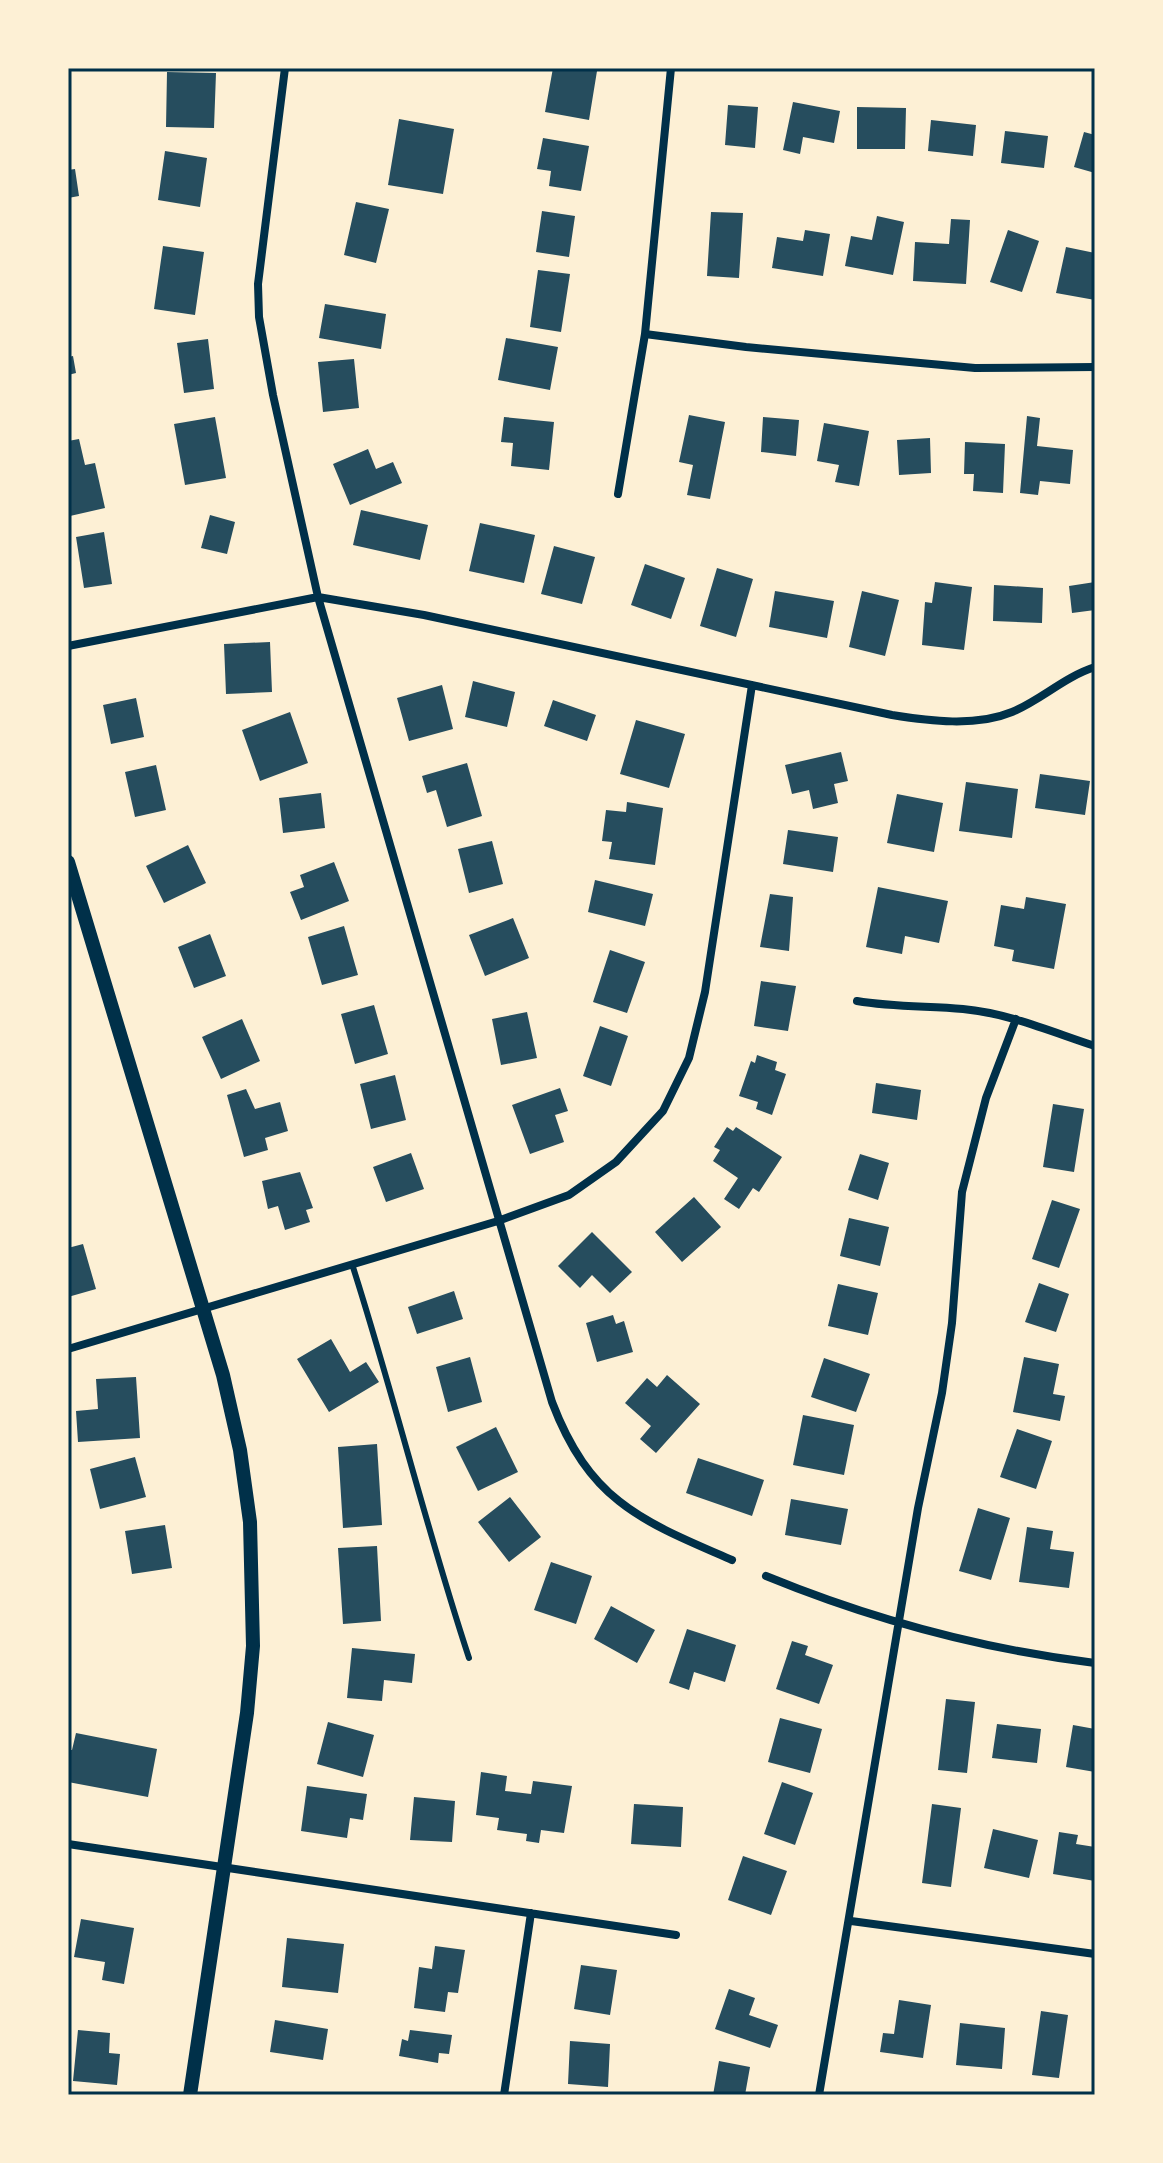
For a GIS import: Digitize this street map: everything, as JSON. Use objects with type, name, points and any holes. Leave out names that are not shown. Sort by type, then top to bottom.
[{"type":"street","points":[[285,68],[261,246],[259,317],[318,597],[552,1402],[592,1475],[634,1515],[732,1560]]},
{"type":"street","points":[[618,494],[645,334],[671,68]]},
{"type":"street","points":[[645,334],[746,347],[975,368],[1095,367]]},
{"type":"street","points":[[68,646],[318,597],[892,715],[969,720],[1013,712],[1061,682],[1095,667]]},
{"type":"street","points":[[68,1349],[498,1221],[569,1195],[616,1162],[650,1129],[683,1075],[705,992],[752,685]]},
{"type":"street","points":[[68,862],[203,1309],[240,1450],[250,1522],[254,1587],[247,1713],[190,2095]]},
{"type":"street","points":[[857,1001],[892,1007],[964,1009],[1016,1019],[1095,1046]]},
{"type":"street","points":[[819,2095],[851,1921],[918,1508],[942,1393],[952,1323],[962,1192],[986,1098],[1016,1019]]},
{"type":"street","points":[[766,1576],[831,1602],[901,1623],[991,1646],[1095,1663]]},
{"type":"street","points":[[68,1844],[676,1935]]},
{"type":"street","points":[[504,2095],[531,1913]]},
{"type":"street","points":[[851,1921],[1095,1954]]},
{"type":"lane","points":[[352,1264],[397,1408],[423,1515],[469,1658]]},
{"type":"building","points":[[553,68],[597,71],[589,120],[545,112]]},
{"type":"building","points":[[167,72],[216,73],[214,128],[166,127]]},
{"type":"building","points":[[793,102],[840,111],[834,143],[803,137],[800,154],[783,150]]},
{"type":"building","points":[[728,105],[758,107],[755,148],[725,145]]},
{"type":"building","points":[[857,107],[906,108],[905,149],[857,149]]},
{"type":"building","points":[[399,119],[454,129],[443,194],[388,185]]},
{"type":"building","points":[[931,120],[976,125],[973,156],[928,151]]},
{"type":"building","points":[[1005,131],[1048,136],[1044,168],[1001,163]]},
{"type":"building","points":[[1084,132],[1095,135],[1095,173],[1074,167]]},
{"type":"building","points":[[543,138],[589,146],[581,191],[549,186],[551,171],[537,169]]},
{"type":"building","points":[[165,151],[207,158],[200,207],[158,200]]},
{"type":"building","points":[[75,169],[79,196],[68,198],[68,170]]},
{"type":"building","points":[[356,202],[389,209],[376,263],[344,255]]},
{"type":"building","points":[[542,211],[575,216],[569,257],[536,252]]},
{"type":"building","points":[[711,212],[743,213],[739,278],[707,276]]},
{"type":"building","points":[[877,216],[904,222],[893,275],[845,266],[851,236],[872,240]]},
{"type":"building","points":[[951,219],[970,220],[966,284],[913,281],[915,242],[949,244]]},
{"type":"building","points":[[805,230],[830,234],[823,276],[772,268],[777,237],[803,241]]},
{"type":"building","points":[[1008,230],[1039,241],[1022,292],[990,282]]},
{"type":"building","points":[[163,246],[204,252],[195,315],[154,309]]},
{"type":"building","points":[[1066,247],[1095,253],[1095,300],[1056,293]]},
{"type":"building","points":[[538,270],[570,274],[561,332],[530,327]]},
{"type":"building","points":[[325,304],[386,314],[381,349],[319,338]]},
{"type":"building","points":[[506,338],[558,347],[550,390],[498,380]]},
{"type":"building","points":[[208,339],[214,389],[184,393],[177,343]]},
{"type":"building","points":[[73,356],[76,373],[68,375],[68,357]]},
{"type":"building","points":[[354,359],[359,408],[323,412],[318,362]]},
{"type":"building","points":[[689,415],[725,422],[710,499],[687,495],[693,465],[679,462]]},
{"type":"building","points":[[1027,416],[1040,418],[1037,446],[1073,450],[1070,484],[1040,481],[1038,495],[1020,493]]},
{"type":"building","points":[[215,417],[226,478],[185,485],[174,424]]},
{"type":"building","points":[[504,417],[554,422],[549,470],[511,466],[513,443],[501,442]]},
{"type":"building","points":[[763,417],[799,420],[796,456],[761,452]]},
{"type":"building","points":[[824,423],[869,431],[859,486],[835,482],[839,465],[817,461]]},
{"type":"building","points":[[930,438],[931,473],[899,475],[897,440]]},
{"type":"building","points":[[79,439],[85,465],[95,463],[105,508],[70,516],[68,441]]},
{"type":"building","points":[[965,442],[1005,444],[1003,493],[973,491],[974,474],[964,474]]},
{"type":"building","points":[[368,449],[376,469],[393,462],[402,483],[350,505],[333,464]]},
{"type":"building","points":[[361,510],[428,525],[420,560],[353,545]]},
{"type":"building","points":[[210,515],[235,522],[227,554],[201,548]]},
{"type":"building","points":[[480,523],[535,535],[524,583],[469,571]]},
{"type":"building","points":[[104,532],[112,584],[84,588],[76,537]]},
{"type":"building","points":[[554,546],[595,557],[582,604],[541,594]]},
{"type":"building","points":[[645,564],[685,578],[671,619],[631,605]]},
{"type":"building","points":[[717,568],[753,579],[736,637],[700,626]]},
{"type":"building","points":[[935,582],[972,587],[964,650],[922,645],[925,602],[932,603]]},
{"type":"building","points":[[1095,582],[1095,610],[1072,613],[1069,586]]},
{"type":"building","points":[[994,585],[1043,588],[1042,623],[993,621]]},
{"type":"building","points":[[775,591],[834,601],[827,638],[769,627]]},
{"type":"building","points":[[862,591],[899,600],[885,656],[849,647]]},
{"type":"building","points":[[270,642],[272,692],[226,694],[224,644]]},
{"type":"building","points":[[473,681],[515,692],[507,727],[465,717]]},
{"type":"building","points":[[442,685],[453,729],[409,741],[397,698]]},
{"type":"building","points":[[136,698],[144,737],[111,744],[103,705]]},
{"type":"building","points":[[553,700],[596,715],[587,741],[544,726]]},
{"type":"building","points":[[290,712],[308,763],[260,781],[242,730]]},
{"type":"building","points":[[636,720],[685,734],[669,788],[620,774]]},
{"type":"building","points":[[841,752],[848,781],[834,784],[838,803],[813,809],[809,790],[792,794],[785,765]]},
{"type":"building","points":[[467,763],[482,816],[447,827],[436,790],[427,793],[422,776]]},
{"type":"building","points":[[156,765],[166,810],[135,817],[125,772]]},
{"type":"building","points":[[1040,774],[1090,781],[1085,815],[1035,808]]},
{"type":"building","points":[[966,782],[1018,789],[1012,838],[959,831]]},
{"type":"building","points":[[321,793],[325,828],[283,833],[279,798]]},
{"type":"building","points":[[897,794],[943,803],[934,852],[887,843]]},
{"type":"building","points":[[627,802],[663,808],[655,865],[609,859],[612,842],[602,841],[606,810],[626,812]]},
{"type":"building","points":[[788,830],[838,837],[833,872],[783,864]]},
{"type":"building","points":[[492,841],[503,884],[469,893],[458,849]]},
{"type":"building","points":[[188,845],[206,883],[164,903],[146,866]]},
{"type":"building","points":[[334,862],[349,901],[301,920],[290,892],[304,887],[300,875]]},
{"type":"building","points":[[595,880],[653,894],[645,926],[588,912]]},
{"type":"building","points":[[878,887],[948,901],[939,943],[905,936],[902,954],[866,947]]},
{"type":"building","points":[[770,894],[793,897],[789,951],[760,947]]},
{"type":"building","points":[[1026,897],[1066,904],[1054,969],[1012,961],[1014,950],[994,946],[1001,905],[1024,909]]},
{"type":"building","points":[[513,918],[529,958],[485,976],[469,935]]},
{"type":"building","points":[[344,926],[358,975],[322,985],[308,937]]},
{"type":"building","points":[[210,934],[226,976],[194,988],[178,947]]},
{"type":"building","points":[[610,950],[645,962],[627,1013],[593,1002]]},
{"type":"building","points":[[761,981],[796,986],[788,1031],[754,1026]]},
{"type":"building","points":[[374,1005],[388,1054],[355,1064],[341,1014]]},
{"type":"building","points":[[527,1012],[537,1058],[501,1065],[492,1019]]},
{"type":"building","points":[[242,1019],[260,1061],[221,1079],[202,1037]]},
{"type":"building","points":[[600,1026],[628,1036],[611,1086],[583,1076]]},
{"type":"building","points":[[757,1055],[777,1062],[775,1070],[786,1074],[772,1115],[756,1109],[758,1102],[739,1096],[751,1061],[755,1063]]},
{"type":"building","points":[[395,1075],[406,1120],[371,1129],[360,1084]]},
{"type":"building","points":[[876,1083],[921,1090],[917,1120],[872,1113]]},
{"type":"building","points":[[560,1088],[568,1111],[555,1115],[564,1142],[530,1154],[512,1105]]},
{"type":"building","points":[[246,1089],[255,1109],[280,1102],[288,1131],[265,1138],[268,1150],[244,1157],[227,1095]]},
{"type":"building","points":[[1053,1104],[1084,1109],[1074,1172],[1043,1167]]},
{"type":"building","points":[[727,1127],[733,1131],[736,1127],[782,1157],[759,1192],[753,1188],[739,1209],[724,1199],[738,1178],[713,1161],[720,1150],[714,1147]]},
{"type":"building","points":[[411,1153],[424,1189],[386,1202],[373,1167]]},
{"type":"building","points":[[860,1154],[889,1163],[878,1200],[848,1190]]},
{"type":"building","points":[[300,1172],[313,1208],[306,1210],[310,1222],[285,1230],[278,1206],[268,1209],[262,1181]]},
{"type":"building","points":[[694,1197],[721,1227],[682,1262],[655,1232]]},
{"type":"building","points":[[1052,1200],[1080,1209],[1059,1268],[1032,1259]]},
{"type":"building","points":[[849,1218],[889,1227],[880,1266],[840,1256]]},
{"type":"building","points":[[592,1232],[632,1272],[610,1293],[592,1275],[580,1288],[558,1266]]},
{"type":"building","points":[[83,1244],[96,1289],[68,1297],[68,1248]]},
{"type":"building","points":[[1039,1283],[1069,1294],[1056,1332],[1025,1322]]},
{"type":"building","points":[[838,1284],[878,1293],[868,1335],[828,1326]]},
{"type":"building","points":[[454,1291],[463,1319],[417,1334],[408,1307]]},
{"type":"building","points":[[613,1315],[616,1324],[624,1321],[633,1352],[597,1362],[586,1323]]},
{"type":"building","points":[[331,1339],[350,1372],[366,1362],[379,1382],[329,1412],[297,1359]]},
{"type":"building","points":[[470,1357],[482,1402],[448,1412],[436,1367]]},
{"type":"building","points":[[1024,1357],[1059,1364],[1053,1394],[1065,1396],[1060,1421],[1013,1412]]},
{"type":"building","points":[[824,1358],[870,1374],[856,1412],[811,1397]]},
{"type":"building","points":[[667,1375],[700,1404],[656,1453],[640,1439],[651,1426],[625,1403],[647,1378],[657,1387]]},
{"type":"building","points":[[136,1377],[140,1438],[78,1442],[76,1411],[98,1409],[96,1379]]},
{"type":"building","points":[[803,1415],[854,1425],[844,1475],[793,1465]]},
{"type":"building","points":[[496,1427],[518,1472],[478,1491],[456,1447]]},
{"type":"building","points":[[1017,1429],[1052,1441],[1036,1489],[1000,1477]]},
{"type":"building","points":[[377,1444],[382,1525],[343,1528],[338,1447]]},
{"type":"building","points":[[135,1457],[146,1497],[100,1509],[90,1469]]},
{"type":"building","points":[[698,1458],[764,1480],[752,1516],[686,1493]]},
{"type":"building","points":[[510,1497],[541,1537],[509,1562],[478,1522]]},
{"type":"building","points":[[791,1499],[848,1509],[841,1545],[785,1535]]},
{"type":"building","points":[[978,1508],[1010,1518],[991,1580],[959,1571]]},
{"type":"building","points":[[165,1525],[172,1568],[132,1574],[125,1531]]},
{"type":"building","points":[[1027,1527],[1053,1531],[1050,1549],[1074,1552],[1069,1588],[1019,1582]]},
{"type":"building","points":[[377,1546],[381,1621],[343,1624],[338,1548]]},
{"type":"building","points":[[551,1562],[592,1576],[576,1624],[534,1610]]},
{"type":"building","points":[[611,1606],[655,1630],[637,1663],[594,1639]]},
{"type":"building","points":[[687,1629],[736,1645],[725,1682],[694,1672],[689,1690],[669,1683]]},
{"type":"building","points":[[792,1641],[808,1646],[805,1655],[833,1665],[819,1704],[776,1689]]},
{"type":"building","points":[[352,1648],[415,1654],[412,1683],[384,1680],[382,1701],[347,1698]]},
{"type":"building","points":[[946,1699],[975,1702],[967,1773],[938,1770]]},
{"type":"building","points":[[780,1718],[822,1729],[810,1773],[768,1762]]},
{"type":"building","points":[[328,1722],[374,1735],[363,1777],[317,1764]]},
{"type":"building","points":[[997,1724],[1041,1729],[1037,1763],[992,1758]]},
{"type":"building","points":[[1073,1725],[1095,1729],[1095,1772],[1066,1767]]},
{"type":"building","points":[[76,1733],[157,1749],[148,1797],[68,1782],[68,1750],[72,1750]]},
{"type":"building","points":[[481,1772],[507,1776],[505,1791],[531,1794],[533,1781],[572,1786],[564,1833],[541,1830],[539,1843],[526,1841],[527,1834],[497,1830],[499,1818],[476,1815]]},
{"type":"building","points":[[782,1782],[813,1793],[795,1845],[764,1834]]},
{"type":"building","points":[[307,1786],[367,1794],[363,1820],[350,1818],[347,1838],[301,1831]]},
{"type":"building","points":[[414,1797],[455,1801],[452,1842],[410,1840]]},
{"type":"building","points":[[634,1804],[683,1807],[681,1847],[631,1844]]},
{"type":"building","points":[[932,1804],[961,1808],[951,1887],[922,1883]]},
{"type":"building","points":[[993,1829],[1038,1840],[1029,1878],[984,1868]]},
{"type":"building","points":[[1059,1832],[1078,1835],[1076,1844],[1095,1847],[1095,1881],[1053,1874]]},
{"type":"building","points":[[743,1856],[787,1871],[771,1915],[728,1900]]},
{"type":"building","points":[[81,1919],[134,1928],[124,1984],[102,1980],[105,1962],[74,1957]]},
{"type":"building","points":[[287,1938],[344,1944],[338,1993],[282,1987]]},
{"type":"building","points":[[435,1946],[465,1950],[458,1993],[448,1992],[445,2012],[414,2008],[419,1967],[432,1969]]},
{"type":"building","points":[[581,1965],[617,1970],[610,2015],[574,2009]]},
{"type":"building","points":[[729,1989],[755,1998],[749,2015],[778,2025],[770,2048],[715,2029]]},
{"type":"building","points":[[899,2000],[931,2005],[923,2058],[880,2052],[883,2033],[894,2034]]},
{"type":"building","points":[[1041,2011],[1068,2015],[1059,2078],[1032,2075]]},
{"type":"building","points":[[275,2020],[328,2029],[323,2060],[270,2052]]},
{"type":"building","points":[[960,2023],[1005,2028],[1002,2069],[956,2065]]},
{"type":"building","points":[[78,2030],[110,2033],[109,2053],[120,2054],[117,2085],[73,2081]]},
{"type":"building","points":[[410,2030],[452,2035],[449,2054],[439,2053],[438,2063],[399,2056],[402,2039],[408,2041]]},
{"type":"building","points":[[570,2041],[610,2044],[608,2087],[568,2084]]},
{"type":"building","points":[[719,2061],[750,2067],[745,2095],[713,2095]]}]
